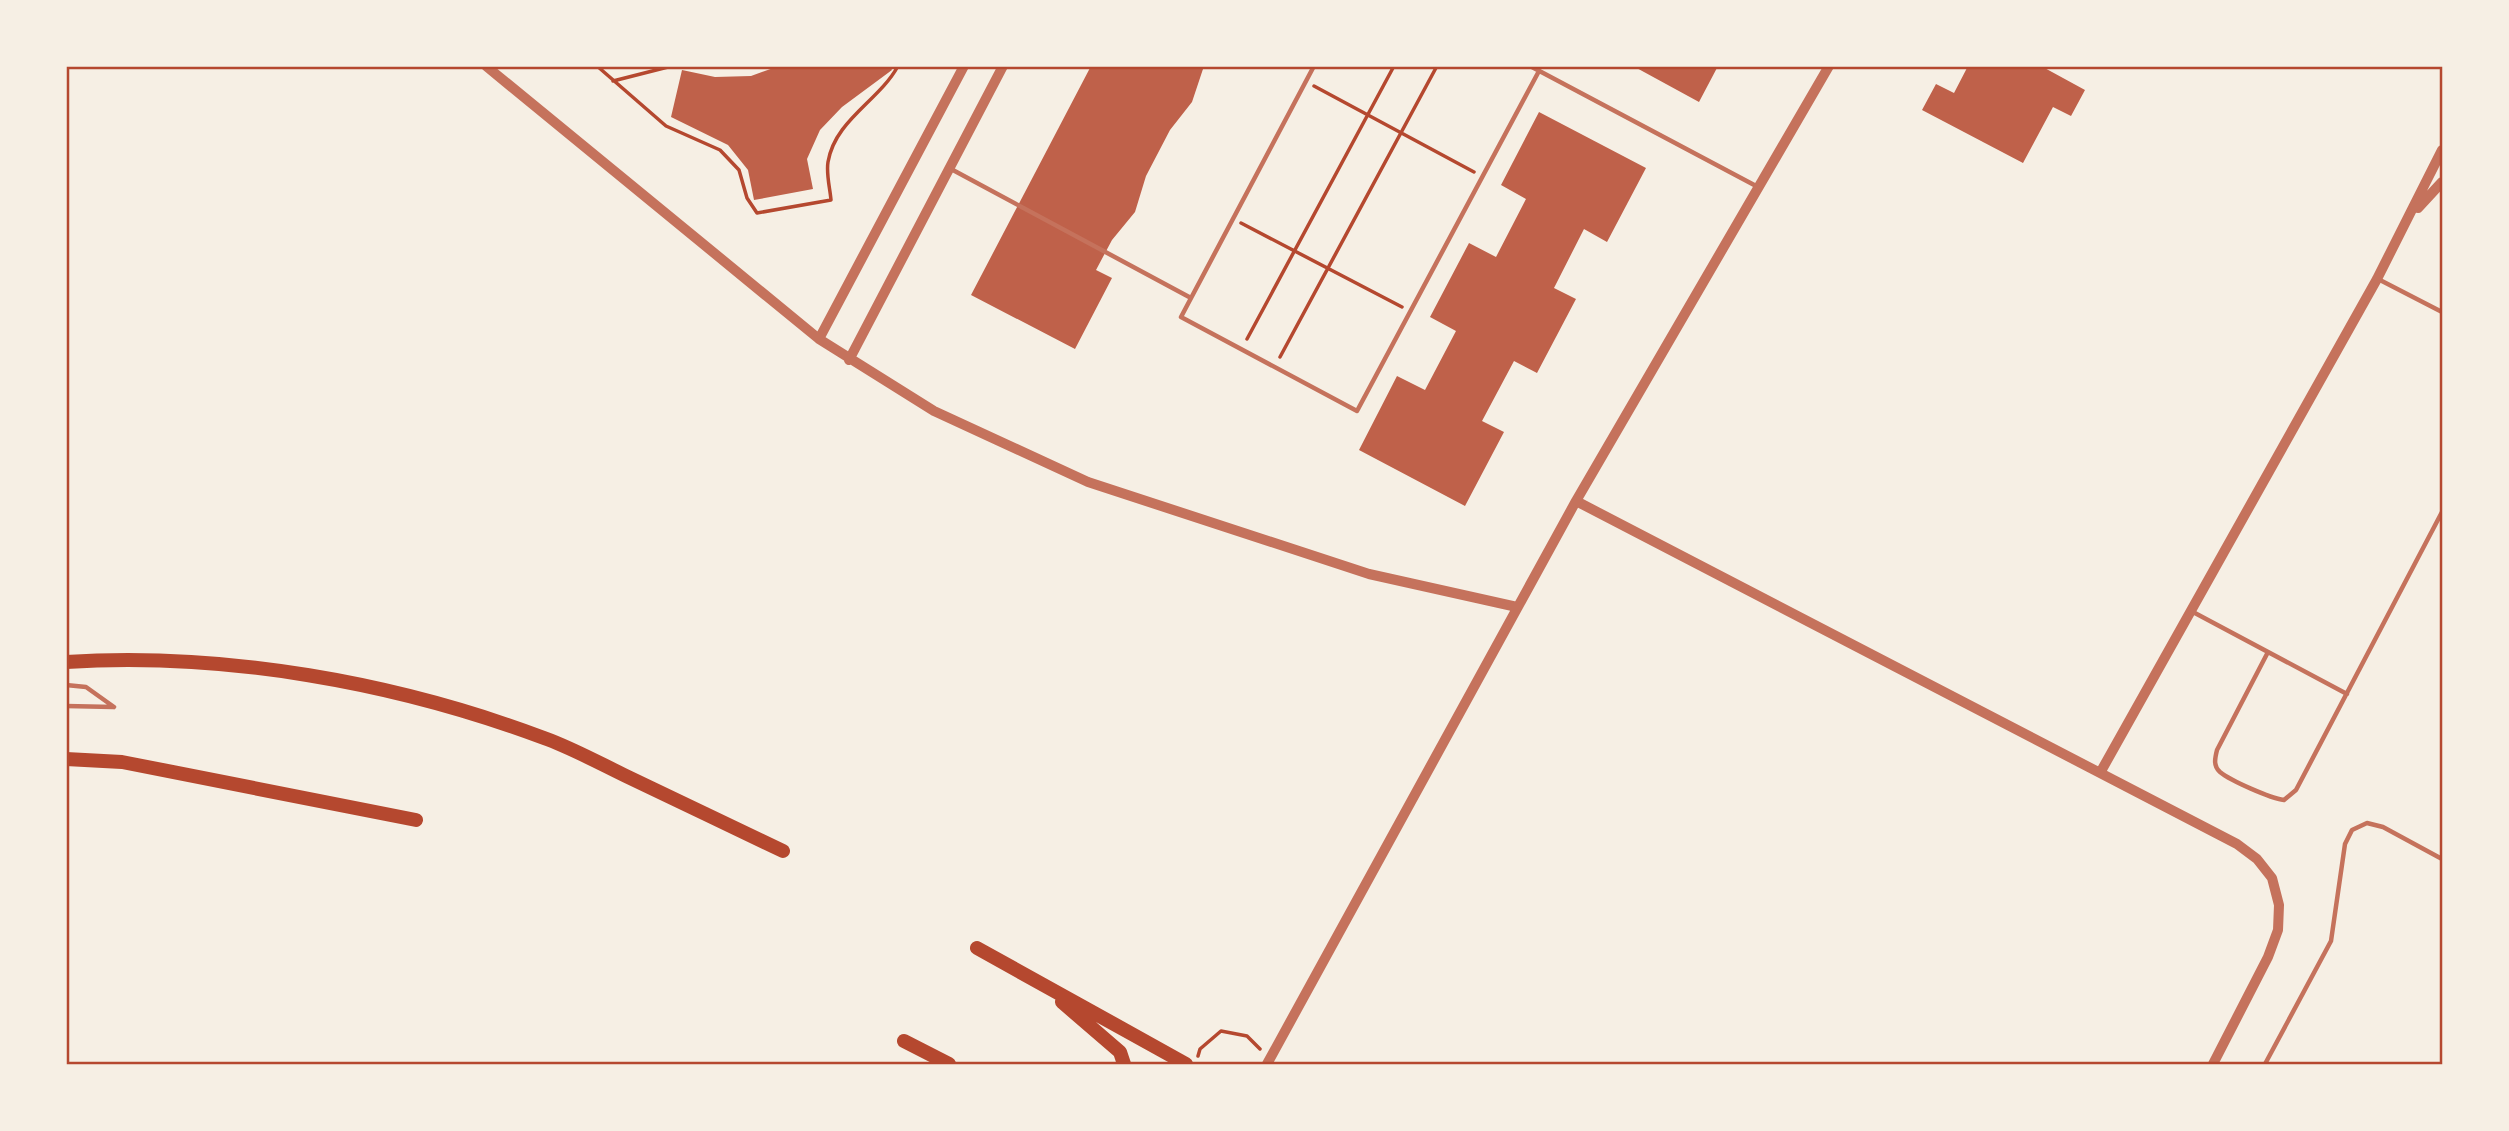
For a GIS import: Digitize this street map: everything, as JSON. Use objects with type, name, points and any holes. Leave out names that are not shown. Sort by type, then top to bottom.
[{"type":"main road","points":[[66,662],[122,658],[213,662],[315,676],[436,703],[545,738],[783,851]]},
{"type":"main road","points":[[66,759],[122,762],[415,820]]},
{"type":"main road","points":[[977,948],[1186,1065]]},
{"type":"main road","points":[[1040,983],[1120,1052],[1124,1065]]},
{"type":"main road","points":[[904,1041],[949,1065]]},
{"type":"street","points":[[486,66],[819,339],[934,411],[1088,482],[1369,574],[1517,607]]},
{"type":"street","points":[[819,339],[964,66]]},
{"type":"street","points":[[849,360],[1003,66]]},
{"type":"street","points":[[1267,1060],[1517,607],[1829,66]]},
{"type":"street","points":[[2100,773],[2378,279],[2442,150]]},
{"type":"street","points":[[2412,215],[2442,183]]},
{"type":"street","points":[[1577,501],[2237,844],[2257,859],[2272,878],[2279,905],[2278,930],[2268,957],[2213,1065]]},
{"type":"lane","points":[[1314,66],[1181,317],[1357,411],[1539,71]]},
{"type":"lane","points":[[1531,66],[1758,187]]},
{"type":"lane","points":[[949,169],[1191,298]]},
{"type":"lane","points":[[2378,279],[2442,312]]},
{"type":"lane","points":[[2268,652],[2217,750],[2214,761],[2219,771],[2272,798],[2284,800],[2296,790],[2442,512]]},
{"type":"lane","points":[[2189,611],[2347,694]]},
{"type":"lane","points":[[66,685],[86,687],[114,707],[66,706]]},
{"type":"lane","points":[[2265,1065],[2331,941],[2344,844],[2352,830],[2367,823],[2383,827],[2442,859]]},
{"type":"path","points":[[597,66],[666,125],[720,150],[738,170],[747,198],[757,213],[831,200],[828,163],[838,136],[856,113],[890,80],[898,66]]},
{"type":"path","points":[[613,81],[672,66]]},
{"type":"path","points":[[1241,350],[1394,66]]},
{"type":"path","points":[[1274,367],[1437,66]]},
{"type":"path","points":[[1306,82],[1482,177]]},
{"type":"path","points":[[1233,219],[1410,312]]},
{"type":"path","points":[[1195,1065],[1200,1049],[1221,1031],[1247,1036],[1267,1060]]},
{"type":"building","points":[[779,66],[890,66],[892,70],[842,107],[820,130],[807,159],[813,189],[754,200],[748,170],[728,145],[671,117],[682,70],[715,77],[751,76]]},
{"type":"building","points":[[1091,66],[1204,66],[1192,102],[1170,130],[1146,176],[1135,212],[1112,240],[1096,270],[1112,278],[1075,349],[971,295]]},
{"type":"building","points":[[1633,66],[1718,66],[1699,102]]},
{"type":"building","points":[[1968,66],[2041,66],[2085,90],[2071,116],[2053,107],[2023,163],[1922,110],[1936,84],[1954,93]]},
{"type":"building","points":[[1539,112],[1646,168],[1607,242],[1584,229],[1554,288],[1576,299],[1537,373],[1514,361],[1482,421],[1504,432],[1465,506],[1359,450],[1397,376],[1425,390],[1456,331],[1430,317],[1469,243],[1496,257],[1526,199],[1501,185]]}]
